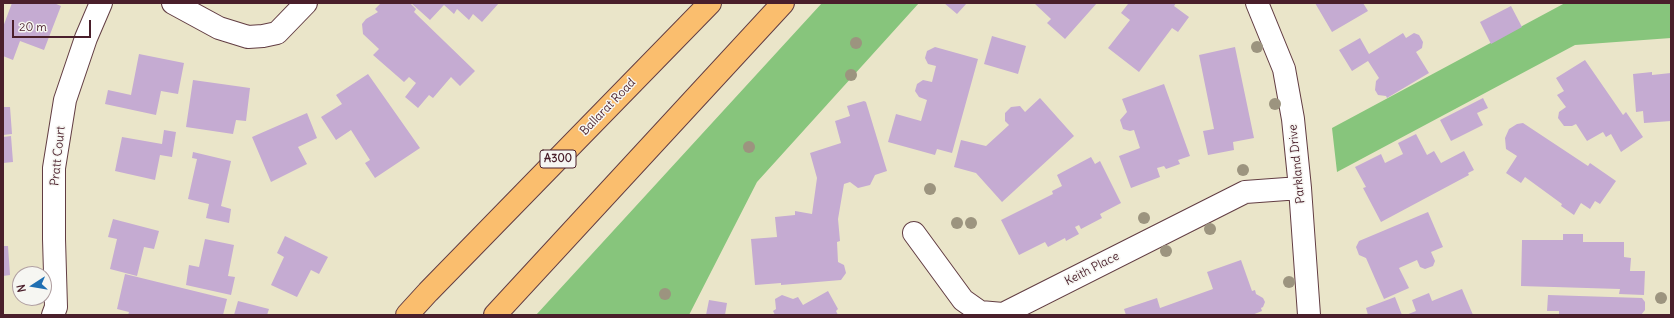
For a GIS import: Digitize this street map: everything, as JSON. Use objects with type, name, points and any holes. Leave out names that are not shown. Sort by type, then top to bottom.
[{"type":"highway","name":"Ballarat Road","points":[[407,315],[433,286],[710,3]]},
{"type":"highway","points":[[495,315],[783,3]]},
{"type":"street","name":"Pratt Court","points":[[53,315],[56,307],[54,168],[63,107],[86,38],[101,3]]},
{"type":"street","points":[[173,3],[219,28],[248,37],[277,33],[302,8]]},
{"type":"street","name":"Parkland Drive","points":[[1256,8],[1284,69],[1293,119],[1300,188],[1309,315]]},
{"type":"street","name":"Keith Place","points":[[914,233],[963,300],[980,312],[1003,314],[1245,192],[1300,188]]},
{"type":"green space","points":[[822,3],[919,3],[757,182],[689,315],[536,315]]},
{"type":"green space","points":[[1565,3],[1671,3],[1671,38],[1575,45],[1337,172],[1332,128]]},
{"type":"building","points":[[12,3],[54,3],[61,6],[44,50],[20,41],[13,60],[3,56],[3,27]]},
{"type":"building","points":[[381,3],[410,3],[416,9],[414,12],[475,71],[460,86],[451,77],[433,98],[429,95],[418,108],[405,97],[416,83],[409,77],[404,82],[373,55],[379,49],[363,34],[362,24],[366,19],[378,12],[375,9]]},
{"type":"building","points":[[411,3],[499,3],[482,22],[473,14],[469,20],[457,9],[454,14],[444,5],[430,20]]},
{"type":"building","points":[[944,3],[967,3],[957,14]]},
{"type":"building","points":[[1034,3],[1097,3],[1065,39],[1047,23],[1051,19]]},
{"type":"building","points":[[1127,3],[1176,3],[1174,6],[1189,17],[1178,32],[1172,28],[1139,72],[1108,48],[1130,20],[1121,13],[1128,4]]},
{"type":"building","points":[[1315,3],[1363,3],[1368,11],[1332,32]]},
{"type":"building","points":[[1511,6],[1522,27],[1491,44],[1480,22]]},
{"type":"building","points":[[1403,33],[1406,38],[1414,33],[1419,35],[1423,42],[1422,48],[1416,52],[1429,73],[1387,98],[1386,96],[1378,95],[1375,90],[1376,81],[1379,78],[1368,61],[1352,71],[1339,50],[1360,38],[1369,54]]},
{"type":"building","points":[[992,36],[1026,46],[1018,74],[984,64]]},
{"type":"building","points":[[935,47],[978,59],[952,153],[937,149],[935,155],[888,142],[896,114],[921,121],[927,100],[919,97],[915,91],[917,84],[923,80],[932,82],[936,66],[928,64],[925,58],[927,51]]},
{"type":"building","points":[[1235,47],[1254,138],[1233,142],[1234,150],[1208,155],[1203,131],[1214,129],[1199,55]]},
{"type":"building","points":[[139,54],[184,63],[178,94],[161,91],[156,115],[105,104],[108,90],[131,95]]},
{"type":"building","points":[[1585,60],[1623,115],[1626,112],[1643,137],[1621,152],[1611,134],[1606,137],[1603,132],[1587,141],[1576,124],[1572,126],[1564,126],[1558,118],[1559,112],[1566,107],[1557,95],[1564,91],[1556,78]]},
{"type":"building","points":[[1652,72],[1652,75],[1671,73],[1671,121],[1644,123],[1643,111],[1636,112],[1633,74]]},
{"type":"building","points":[[368,74],[420,148],[375,178],[365,163],[370,160],[351,130],[336,140],[321,117],[342,104],[336,95]]},
{"type":"building","points":[[193,80],[250,88],[246,121],[236,120],[233,134],[186,127]]},
{"type":"building","points":[[1164,84],[1190,156],[1178,160],[1180,164],[1166,169],[1164,166],[1157,168],[1160,177],[1131,188],[1119,156],[1140,148],[1134,130],[1130,131],[1123,129],[1120,120],[1127,112],[1122,99]]},
{"type":"building","points":[[1040,98],[1074,136],[1002,202],[976,173],[954,167],[961,140],[986,146],[1009,125],[1005,121],[1005,113],[1011,107],[1020,106],[1025,112]]},
{"type":"building","points":[[1483,98],[1488,108],[1477,113],[1483,125],[1451,141],[1440,120]]},
{"type":"building","points":[[864,101],[866,102],[887,171],[875,175],[870,185],[858,188],[850,182],[844,184],[838,219],[840,241],[837,242],[838,262],[844,265],[846,273],[841,280],[781,285],[781,283],[755,285],[751,239],[777,237],[775,217],[795,215],[795,211],[812,214],[817,178],[810,153],[841,143],[835,121],[850,116],[847,106]]},
{"type":"building","points":[[3,107],[10,107],[12,134],[3,135]]},
{"type":"building","points":[[307,113],[317,138],[298,147],[307,164],[271,182],[252,137]]},
{"type":"building","points":[[1523,123],[1588,166],[1590,163],[1616,181],[1600,204],[1595,201],[1590,209],[1581,203],[1574,215],[1561,206],[1562,204],[1525,177],[1521,183],[1506,173],[1517,156],[1506,149],[1505,138],[1509,129],[1517,124]]},
{"type":"building","points":[[164,130],[176,132],[172,157],[160,155],[155,180],[115,171],[122,137],[162,144]]},
{"type":"building","points":[[1416,134],[1427,155],[1434,151],[1441,163],[1464,151],[1474,170],[1468,173],[1469,175],[1381,222],[1363,188],[1366,187],[1355,167],[1381,154],[1385,163],[1403,154],[1398,143]]},
{"type":"building","points":[[11,136],[13,162],[3,163],[3,137]]},
{"type":"building","points":[[193,152],[231,161],[221,206],[231,209],[229,223],[206,218],[209,204],[188,199],[197,159],[192,158]]},
{"type":"building","points":[[1091,157],[1095,164],[1100,161],[1121,203],[1100,214],[1102,218],[1081,229],[1079,225],[1075,227],[1079,234],[1066,241],[1065,238],[1048,247],[1045,242],[1019,255],[1001,220],[1053,194],[1052,191],[1062,186],[1057,175]]},
{"type":"building","points":[[1428,212],[1443,247],[1431,252],[1435,261],[1433,266],[1425,269],[1420,267],[1417,260],[1399,268],[1409,288],[1384,299],[1366,258],[1359,255],[1356,247],[1359,241]]},
{"type":"building","points":[[113,219],[159,231],[154,249],[144,247],[137,276],[110,269],[117,239],[108,237]]},
{"type":"building","points":[[1563,234],[1583,234],[1583,242],[1624,242],[1624,257],[1631,258],[1630,271],[1645,271],[1644,295],[1619,294],[1620,289],[1521,286],[1522,240],[1563,240]]},
{"type":"building","points":[[285,236],[328,257],[319,274],[311,270],[297,297],[271,285],[284,257],[277,253]]},
{"type":"building","points":[[205,239],[234,245],[228,276],[235,277],[231,295],[186,285],[189,265],[199,267]]},
{"type":"building","points":[[3,246],[8,246],[10,275],[3,276]]},
{"type":"building","points":[[1241,260],[1252,291],[1255,290],[1256,294],[1263,298],[1265,302],[1261,308],[1262,311],[1252,315],[1126,315],[1124,309],[1157,298],[1160,308],[1213,289],[1207,272]]},
{"type":"building","points":[[125,274],[227,299],[223,315],[128,315],[129,312],[117,309]]},
{"type":"building","points":[[1462,289],[1473,315],[1406,315],[1416,311],[1412,300],[1429,293],[1432,301]]},
{"type":"building","points":[[828,291],[838,309],[836,311],[838,315],[775,315],[773,311],[776,309],[775,299],[782,295],[793,299],[798,297],[803,305]]},
{"type":"building","points":[[1548,295],[1642,298],[1645,302],[1645,310],[1641,315],[1559,315],[1559,311],[1547,311]]},
{"type":"building","points":[[1395,297],[1402,315],[1368,315],[1366,308]]},
{"type":"building","points":[[709,300],[727,303],[725,315],[706,315]]},
{"type":"building","points":[[238,301],[269,309],[267,315],[234,315]]}]
